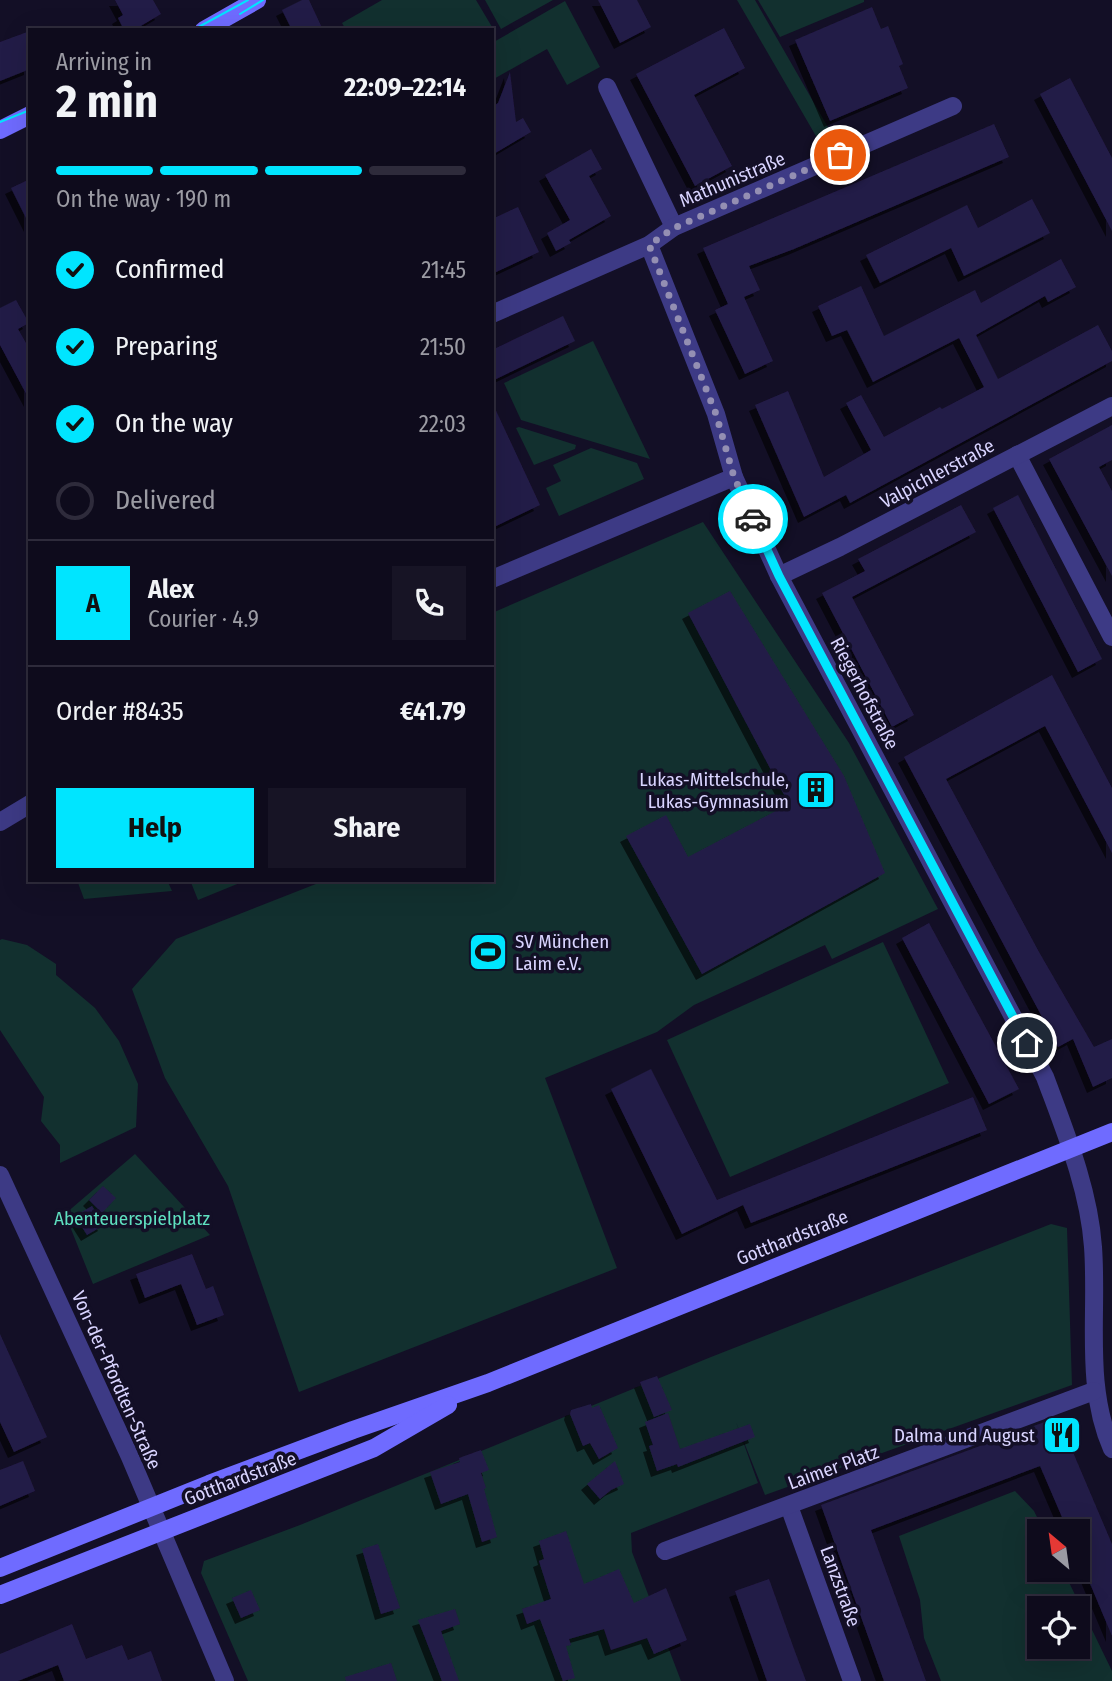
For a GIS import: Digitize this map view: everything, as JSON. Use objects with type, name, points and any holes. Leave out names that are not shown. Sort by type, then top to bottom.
[{"type":"street","points":[[208,28],[257,0]]},
{"type":"street","points":[[607,87],[674,228]]},
{"type":"street","name":"Mathunistraße","points":[[494,313],[649,245],[674,228],[953,106]]},
{"type":"street","points":[[0,123],[28,115]]},
{"type":"street","points":[[0,130],[28,115]]},
{"type":"street","name":"Riegerhofstraße","points":[[649,245],[716,414],[734,477],[779,576],[1045,1077],[1071,1149],[1093,1245],[1094,1391],[1112,1449]]},
{"type":"street","name":"Valpichlerstraße","points":[[779,576],[1112,406]]},
{"type":"street","points":[[1017,455],[1112,637]]},
{"type":"street","points":[[494,578],[734,477]]},
{"type":"street","points":[[0,822],[28,805]]},
{"type":"street","name":"Gotthardstraße","points":[[0,1568],[354,1430],[488,1383],[1112,1132]]},
{"type":"street","name":"Von-der-Pfordten-Straße","points":[[0,1175],[162,1531],[225,1681]]},
{"type":"street","name":"Gotthardstraße","points":[[0,1595],[374,1448],[488,1383]]},
{"type":"street","name":"Laimer Platz","points":[[665,1551],[1094,1391]]},
{"type":"street","name":"Lanzstraße","points":[[789,1506],[852,1681]]},
{"type":"green space","points":[[382,0],[476,0],[493,28],[345,28],[342,23]]},
{"type":"green space","points":[[485,0],[553,0],[501,29]]},
{"type":"green space","points":[[737,0],[755,0],[833,136],[820,143]]},
{"type":"green space","points":[[758,0],[864,0],[864,2],[780,37]]},
{"type":"green space","points":[[565,1],[600,67],[567,85],[547,49],[494,79],[494,42]]},
{"type":"green space","points":[[593,341],[650,459],[521,420],[504,383]]},
{"type":"green space","points":[[516,428],[576,445],[575,449],[534,465]]},
{"type":"green space","points":[[591,448],[637,463],[644,479],[559,516],[546,488],[561,481],[553,465]]},
{"type":"green space","name":"SV München Laim e.V.","points":[[703,522],[849,743],[938,909],[832,959],[825,945],[694,1005],[657,1032],[545,1078],[617,1268],[299,1392],[228,1186],[165,1078],[132,989],[176,939],[321,882],[494,882],[494,612]]},
{"type":"green space","points":[[78,882],[168,882],[172,891],[84,899]]},
{"type":"green space","points":[[191,882],[242,882],[198,900]]},
{"type":"green space","points":[[2,939],[27,945],[56,964],[56,975],[95,1008],[119,1041],[138,1084],[136,1127],[60,1163],[60,1145],[41,1121],[44,1097],[0,1030]]},
{"type":"green space","points":[[883,942],[949,1083],[730,1177],[667,1040]]},
{"type":"green space","name":"Abenteuerspielplatz","points":[[135,1154],[210,1235],[93,1284],[65,1214]]},
{"type":"green space","points":[[1051,1224],[1067,1228],[1072,1385],[765,1495],[736,1422],[758,1483],[631,1533],[632,1552],[681,1681],[248,1681],[201,1573],[204,1561],[300,1525],[711,1357]]},
{"type":"green space","points":[[1015,1491],[1038,1519],[1027,1519],[1027,1582],[1069,1582],[1076,1596],[1027,1596],[1027,1659],[1090,1659],[1090,1626],[1112,1671],[1112,1681],[941,1681],[924,1638],[920,1600],[899,1536]]},
{"type":"building","points":[[115,0],[153,0],[161,14],[137,28],[123,28],[118,18],[123,15]]},
{"type":"building","points":[[302,0],[309,0],[322,28],[291,28],[282,10]]},
{"type":"building","points":[[598,0],[637,0],[651,27],[620,43]]},
{"type":"building","points":[[872,7],[881,29],[888,26],[903,64],[899,66],[908,88],[830,121],[795,40]]},
{"type":"building","points":[[724,28],[745,68],[694,95],[732,166],[695,186],[636,74]]},
{"type":"building","points":[[28,32],[28,70],[0,81],[0,42]]},
{"type":"building","points":[[510,72],[516,122],[523,118],[531,132],[494,154],[494,106],[498,103]]},
{"type":"building","points":[[1070,78],[1112,158],[1112,231],[1040,94]]},
{"type":"building","points":[[994,124],[1009,157],[749,266],[760,290],[744,297],[773,361],[745,374],[715,310],[728,304],[703,248]]},
{"type":"building","points":[[591,149],[602,169],[589,176],[611,216],[569,240],[571,243],[556,251],[547,233],[570,220],[545,175]]},
{"type":"building","points":[[28,180],[28,222],[11,188]]},
{"type":"building","points":[[1032,199],[1050,233],[964,276],[951,248],[880,283],[866,255],[967,205],[978,228]]},
{"type":"building","points":[[518,207],[539,252],[494,273],[494,218]]},
{"type":"building","points":[[1061,259],[1076,287],[1048,302],[1045,296],[976,335],[998,379],[1098,325],[1112,351],[1112,361],[850,503],[846,495],[804,517],[755,405],[788,391],[824,477],[871,450],[846,403],[861,395],[884,437],[984,387],[959,338],[873,382],[847,330],[832,336],[818,306],[861,286],[884,336],[975,290],[981,303]]},
{"type":"building","points":[[16,300],[28,321],[18,329],[28,346],[28,397],[0,345],[0,308]]},
{"type":"building","points":[[563,316],[575,341],[494,380],[494,349]]},
{"type":"building","points":[[494,406],[540,505],[494,527]]},
{"type":"building","points":[[1112,425],[1112,460],[1099,467],[1112,491],[1112,576],[1049,459]]},
{"type":"building","points":[[1018,495],[1102,659],[1078,672],[993,508]]},
{"type":"building","points":[[961,505],[976,532],[852,597],[914,715],[892,727],[822,593],[865,571],[858,559]]},
{"type":"building","name":"Lukas-Mittelschule, Lukas-Gymnasium","points":[[730,591],[844,776],[885,873],[702,974],[626,836],[666,815],[688,857],[789,804],[688,613]]},
{"type":"building","points":[[1052,675],[1112,788],[1112,853],[1045,726],[946,779],[1039,952],[1094,1047],[1112,1039],[1112,1078],[1093,1087],[1073,1039],[1058,1047],[904,757]]},
{"type":"building","points":[[929,923],[1019,1089],[989,1104],[902,938]]},
{"type":"building","points":[[651,1069],[717,1200],[973,1097],[987,1130],[751,1223],[743,1205],[682,1234],[611,1089]]},
{"type":"building","points":[[103,1186],[116,1198],[102,1213],[89,1200]]},
{"type":"building","points":[[92,1206],[104,1225],[87,1235],[75,1216]]},
{"type":"building","points":[[192,1254],[206,1289],[213,1286],[224,1315],[197,1325],[181,1284],[145,1298],[136,1274]]},
{"type":"building","points":[[0,1334],[47,1437],[14,1452],[0,1422]]},
{"type":"building","points":[[657,1376],[672,1410],[654,1417],[640,1382]]},
{"type":"building","points":[[591,1404],[592,1408],[599,1405],[618,1448],[599,1459],[590,1443],[583,1446],[570,1414],[571,1410]]},
{"type":"building","points":[[668,1413],[680,1449],[750,1424],[755,1437],[678,1467],[677,1464],[657,1471],[649,1446],[653,1445],[645,1422]]},
{"type":"building","points":[[1058,1417],[1112,1544],[1112,1636],[1089,1582],[1090,1519],[1063,1519],[1040,1466],[871,1530],[926,1681],[884,1681],[821,1505]]},
{"type":"building","points":[[481,1450],[489,1470],[481,1473],[497,1537],[482,1542],[468,1494],[441,1504],[430,1472],[460,1462],[459,1458]]},
{"type":"building","points":[[23,1461],[35,1491],[0,1506],[0,1470]]},
{"type":"building","points":[[615,1461],[624,1484],[600,1499],[587,1484]]},
{"type":"building","points":[[566,1531],[584,1584],[619,1569],[634,1603],[666,1588],[687,1640],[654,1654],[647,1638],[611,1650],[604,1629],[569,1639],[571,1645],[566,1646],[575,1678],[563,1681],[540,1619],[527,1624],[522,1609],[551,1599],[539,1561],[544,1559],[539,1541]]},
{"type":"building","points":[[378,1544],[400,1608],[381,1614],[362,1549]]},
{"type":"building","points":[[769,1579],[806,1681],[767,1681],[735,1591]]},
{"type":"building","points":[[251,1590],[260,1610],[241,1618],[232,1598]]},
{"type":"building","points":[[455,1609],[460,1624],[441,1631],[459,1681],[442,1681],[418,1620]]},
{"type":"building","points":[[72,1624],[86,1659],[122,1645],[128,1660],[151,1651],[162,1681],[64,1681],[58,1665],[18,1681],[0,1681],[0,1654]]},
{"type":"building","points":[[391,1663],[397,1681],[346,1681],[345,1677]]},
{"type":"tram line","points":[[197,28],[248,0]]},
{"type":"tram line","points":[[240,14],[263,0]]},
{"type":"tram line","points":[[0,122],[28,111]]},
{"type":"way so far","points":[[753,519],[734,477],[716,414],[649,245],[674,228],[840,155]]},
{"type":"place","name":"Lukas-Mittelschule, Lukas-Gymnasium","points":[[816,790]]},
{"type":"place","name":"SV München Laim e.V.","points":[[488,952]]},
{"type":"place","name":"Dalma und August","points":[[1062,1435]]},
{"type":"route","points":[[753,519],[779,576],[1027,1043]]}]
